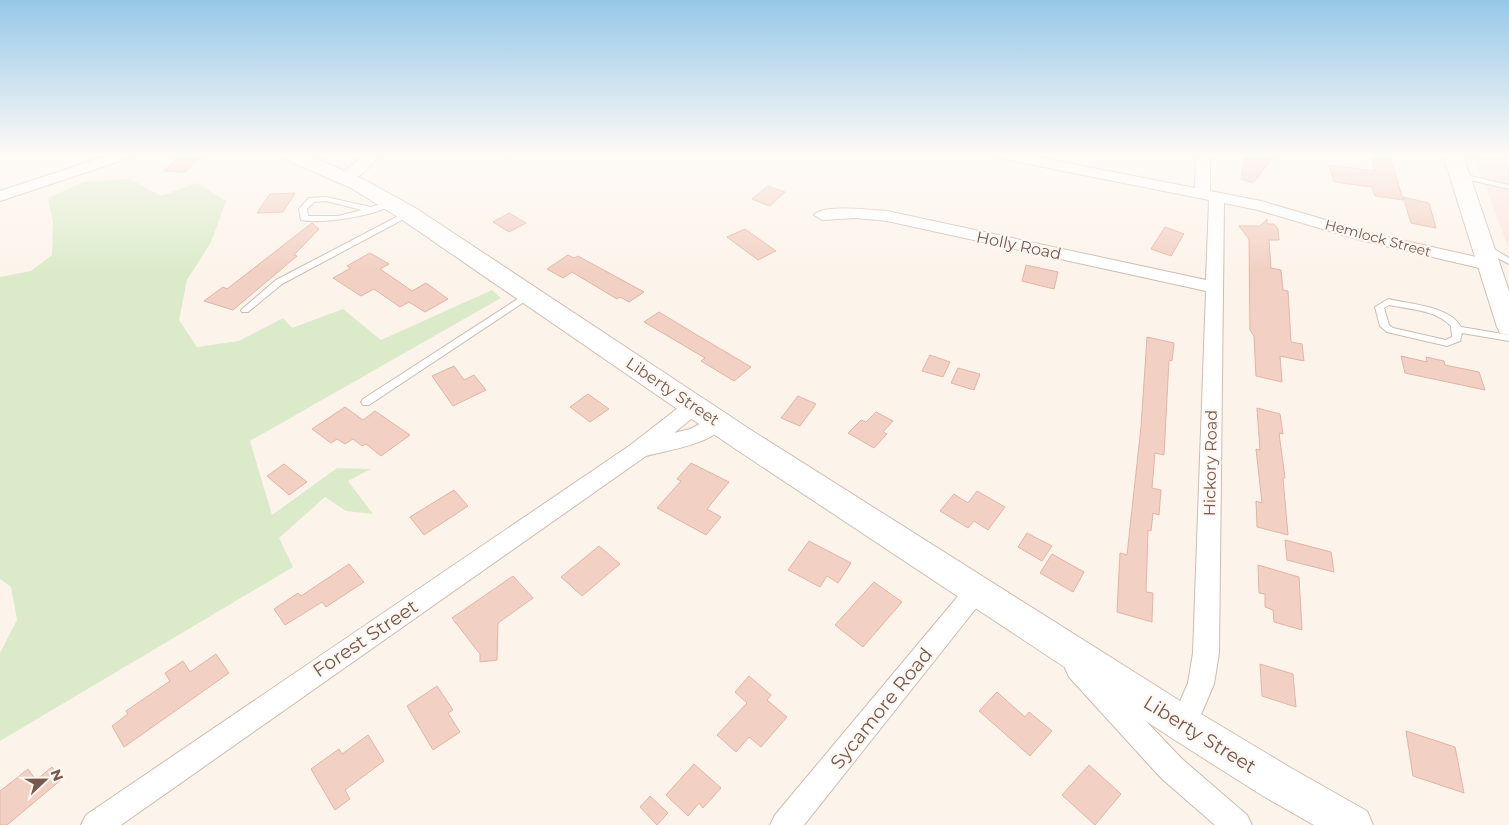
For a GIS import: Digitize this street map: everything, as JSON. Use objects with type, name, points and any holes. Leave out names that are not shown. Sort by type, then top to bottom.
[{"type":"main road","name":"Liberty Street","points":[[368,194],[530,294],[706,414],[1183,724],[1277,782],[1353,825]]},
{"type":"main road","points":[[1468,194],[1498,269],[1509,327]]},
{"type":"street","name":"Hemlock Street","points":[[1202,194],[1295,215],[1366,237],[1498,269]]},
{"type":"street","name":"Hickory Road","points":[[1183,724],[1201,684],[1206,653],[1214,287],[1210,195]]},
{"type":"street","name":"Holly Road","points":[[822,215],[856,213],[887,216],[1214,287]]},
{"type":"street","name":"Forest Street","points":[[636,452],[655,444],[696,435],[706,414]]},
{"type":"street","name":"Forest Street","points":[[96,825],[636,452],[706,414]]},
{"type":"street","name":"Sycamore Road","points":[[785,825],[977,590]]},
{"type":"street","name":"Liberty Street","points":[[1050,637],[1146,743],[1195,790],[1237,825]]},
{"type":"lane","points":[[326,199],[391,209],[322,221],[304,218],[303,209],[312,200],[326,199]]},
{"type":"lane","points":[[245,310],[288,277],[391,209]]},
{"type":"lane","points":[[366,402],[530,294]]},
{"type":"lane","points":[[1388,302],[1438,313],[1454,322],[1457,330],[1457,339],[1446,344],[1398,334],[1385,326],[1379,307],[1388,302]]},
{"type":"lane","points":[[1457,330],[1509,338]]},
{"type":"shaded area","points":[[1488,194],[1509,194],[1509,249]]},
{"type":"green space","points":[[58,194],[156,194],[161,196],[168,194],[214,194],[226,201],[211,242],[187,280],[179,320],[197,347],[239,341],[283,318],[292,328],[343,309],[381,340],[492,290],[501,298],[250,441],[272,515],[337,468],[371,469],[348,481],[373,514],[346,511],[325,497],[279,538],[293,567],[0,741],[0,653],[17,620],[11,587],[0,579],[0,277],[31,271],[52,255],[53,222],[48,198]]},
{"type":"building","points":[[270,194],[295,194],[283,212],[257,213]]},
{"type":"building","points":[[759,194],[783,194],[770,206],[752,199]]},
{"type":"building","points":[[1374,194],[1401,194],[1403,200],[1375,196]]},
{"type":"building","points":[[1403,197],[1429,203],[1436,228],[1411,223]]},
{"type":"building","points":[[509,213],[526,223],[509,232],[493,222]]},
{"type":"building","points":[[1267,219],[1267,224],[1274,224],[1278,229],[1279,240],[1269,240],[1271,268],[1281,270],[1283,290],[1288,291],[1291,342],[1302,344],[1304,361],[1280,356],[1282,382],[1256,376],[1254,336],[1250,330],[1249,239],[1239,226],[1260,226]]},
{"type":"building","points":[[312,223],[319,229],[294,255],[297,256],[233,310],[204,301],[223,287],[227,289]]},
{"type":"building","points":[[1165,227],[1184,234],[1171,256],[1151,249]]},
{"type":"building","points":[[745,229],[776,251],[758,260],[727,237]]},
{"type":"building","points":[[370,253],[389,264],[380,269],[412,291],[426,283],[448,299],[425,312],[409,302],[400,307],[374,289],[361,296],[333,278],[351,268],[347,266]]},
{"type":"building","points":[[568,255],[574,258],[578,256],[644,292],[629,302],[620,297],[617,299],[572,272],[563,278],[547,269]]},
{"type":"building","points":[[1026,265],[1058,272],[1054,289],[1022,281]]},
{"type":"building","points":[[659,312],[751,367],[734,381],[701,361],[705,358],[644,322]]},
{"type":"building","points":[[1147,337],[1174,343],[1172,361],[1169,360],[1164,455],[1155,453],[1152,488],[1161,490],[1159,515],[1153,513],[1151,531],[1148,530],[1146,592],[1153,593],[1152,622],[1117,612],[1120,553],[1127,555],[1141,427]]},
{"type":"building","points":[[930,355],[950,362],[943,377],[922,371]]},
{"type":"building","points":[[1401,356],[1427,362],[1426,357],[1444,361],[1445,365],[1479,372],[1485,390],[1405,373]]},
{"type":"building","points":[[454,366],[464,380],[474,375],[486,390],[453,406],[432,376]]},
{"type":"building","points":[[958,368],[980,374],[974,390],[951,383]]},
{"type":"building","points":[[588,394],[609,409],[590,422],[570,407]]},
{"type":"building","points":[[798,396],[816,404],[800,426],[781,418]]},
{"type":"building","points":[[345,407],[363,420],[375,411],[410,435],[381,456],[366,444],[362,446],[353,439],[345,444],[337,439],[331,443],[312,429]]},
{"type":"building","points":[[1257,408],[1280,414],[1283,434],[1279,433],[1285,478],[1283,478],[1288,535],[1257,527],[1256,501],[1262,503],[1256,449],[1260,450]]},
{"type":"building","points":[[876,412],[893,421],[883,432],[887,434],[874,448],[848,433],[861,420],[866,422]]},
{"type":"building","points":[[691,463],[729,482],[707,509],[721,517],[706,535],[657,508],[681,481],[677,479]]},
{"type":"building","points":[[284,464],[307,482],[289,495],[267,476]]},
{"type":"building","points":[[454,490],[468,506],[424,535],[410,517]]},
{"type":"building","points":[[977,491],[1005,507],[988,530],[974,521],[968,528],[940,511],[954,494],[968,503]]},
{"type":"building","points":[[1027,533],[1052,546],[1042,561],[1018,547]]},
{"type":"building","points":[[1285,540],[1331,552],[1334,572],[1287,560]]},
{"type":"building","points":[[809,541],[851,563],[838,583],[827,576],[820,587],[788,570]]},
{"type":"building","points":[[599,546],[620,564],[582,596],[561,577]]},
{"type":"building","points":[[1052,554],[1084,572],[1073,592],[1040,573]]},
{"type":"building","points":[[349,564],[364,582],[326,607],[322,602],[285,625],[274,609],[298,593],[301,596]]},
{"type":"building","points":[[1258,565],[1299,577],[1302,630],[1274,622],[1273,610],[1265,607],[1265,594],[1259,593]]},
{"type":"building","points":[[513,576],[533,598],[498,623],[497,660],[480,662],[480,654],[452,618]]},
{"type":"building","points":[[874,582],[902,602],[863,647],[835,625]]},
{"type":"building","points":[[216,654],[229,673],[124,747],[112,726],[128,714],[126,711],[170,681],[165,673],[183,661],[190,672]]},
{"type":"building","points":[[1260,664],[1293,674],[1296,707],[1262,696]]},
{"type":"building","points":[[749,676],[771,695],[767,700],[787,717],[761,747],[749,737],[736,752],[717,735],[747,703],[735,692]]},
{"type":"building","points":[[437,686],[453,710],[448,713],[460,732],[433,750],[407,706]]},
{"type":"building","points":[[997,692],[1025,717],[1029,712],[1052,731],[1030,756],[979,711]]},
{"type":"building","points":[[1406,731],[1455,747],[1464,793],[1413,776]]},
{"type":"building","points":[[368,735],[384,761],[345,790],[350,799],[335,810],[311,769],[339,749],[342,754]]},
{"type":"building","points":[[694,764],[721,788],[703,808],[699,803],[688,816],[666,795]]},
{"type":"building","points":[[1089,765],[1121,794],[1095,825],[1062,795]]},
{"type":"building","points":[[52,767],[62,779],[7,825],[0,825],[0,791],[28,769],[36,780]]},
{"type":"building","points":[[650,796],[668,813],[657,825],[640,807]]}]
